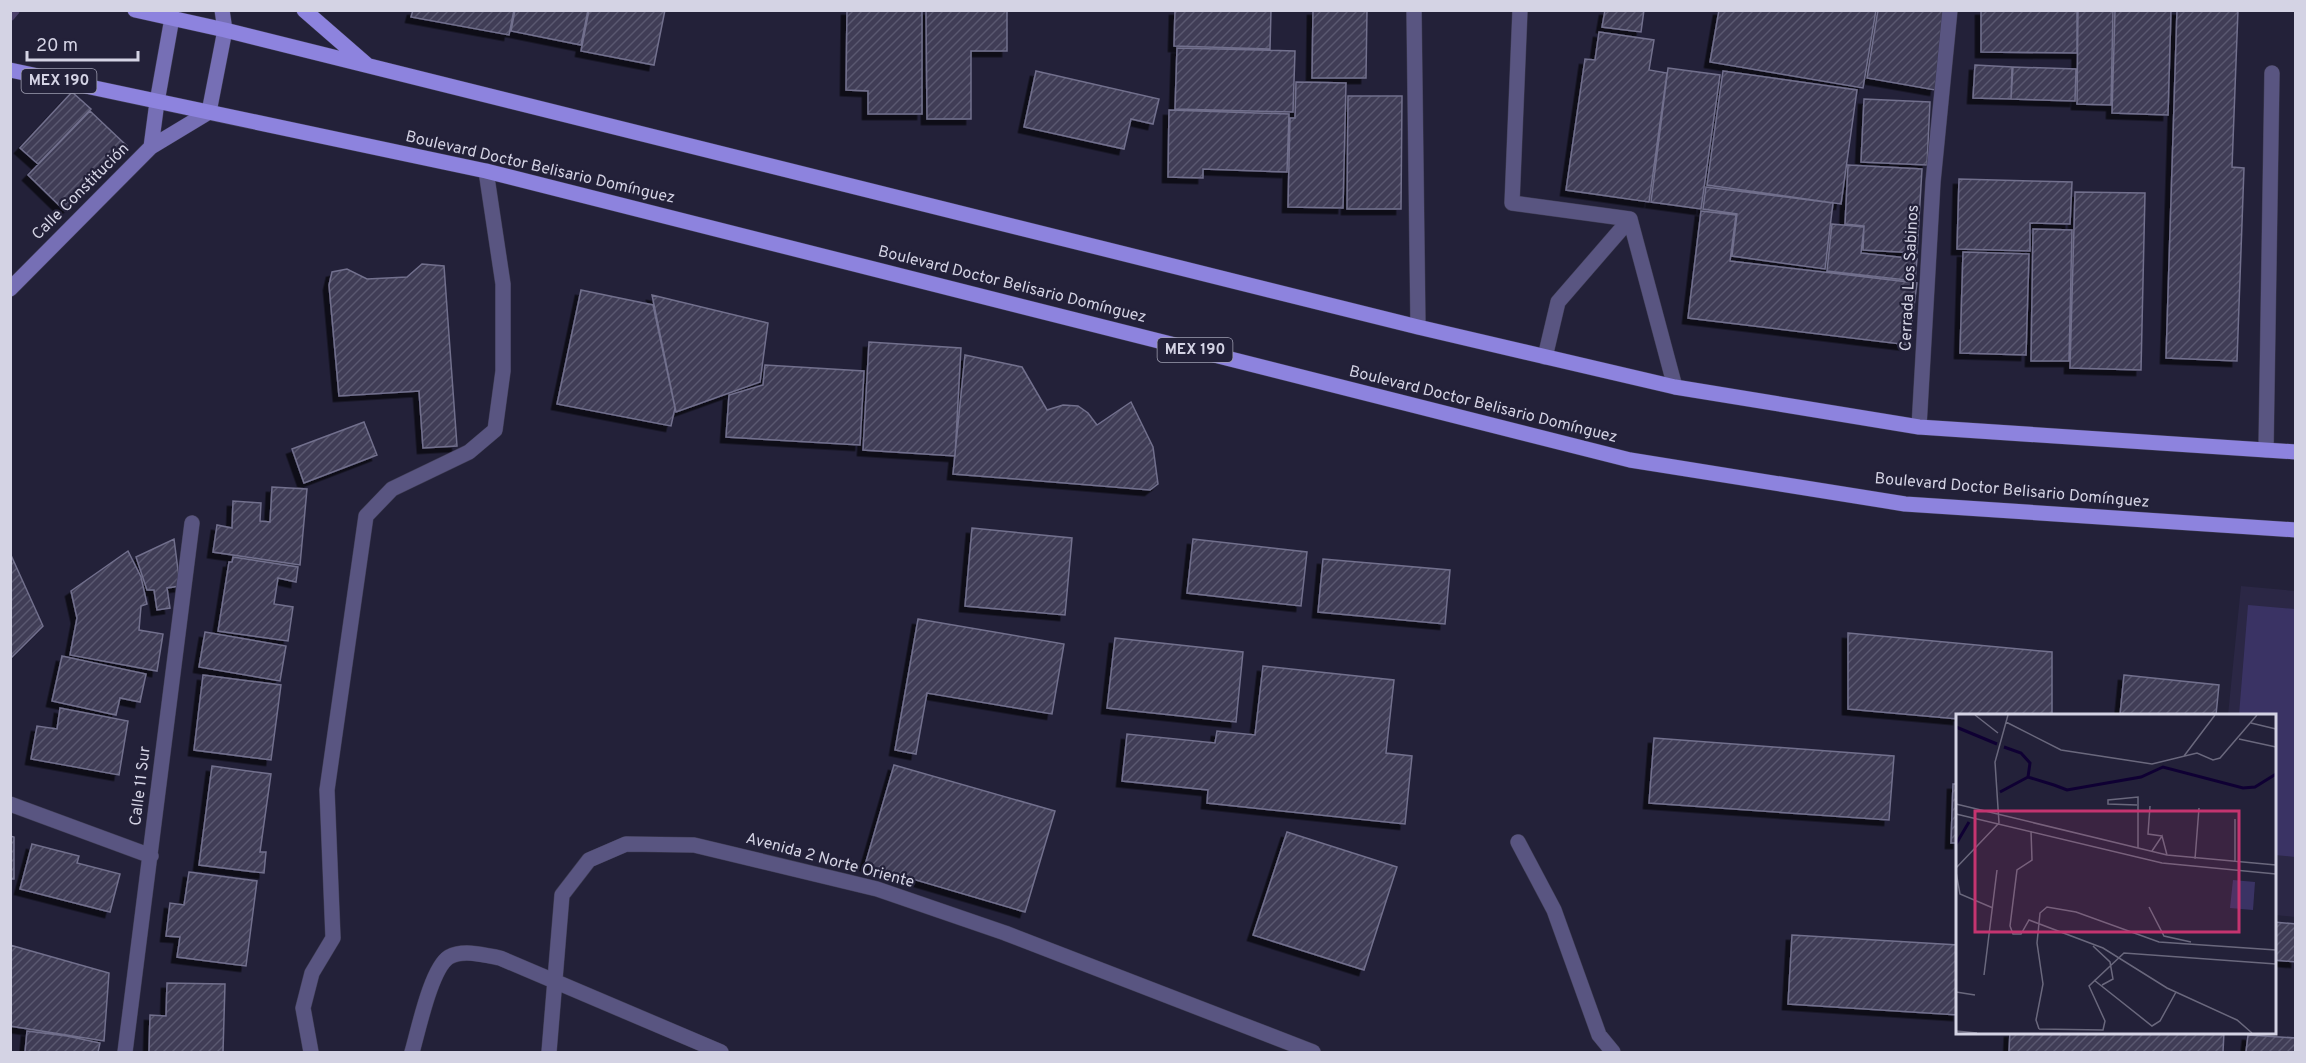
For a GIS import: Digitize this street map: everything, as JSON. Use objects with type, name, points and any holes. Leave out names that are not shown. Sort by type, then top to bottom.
[{"type":"main road","points":[[135,10],[171,14],[225,30],[1418,327],[1675,387],[1919,427],[2295,452]]},
{"type":"main road","points":[[209,112],[225,30],[222,10]]},
{"type":"main road","points":[[304,10],[369,66]]},
{"type":"main road","name":"Calle Constitución","points":[[151,147],[171,14]]},
{"type":"main road","name":"Boulevard Doctor Belisario Domínguez","points":[[10,70],[486,171],[1630,460],[1905,504],[2295,530]]},
{"type":"main road","name":"Calle Constitución","points":[[10,289],[151,147],[209,112]]},
{"type":"street","points":[[1414,10],[1418,327]]},
{"type":"street","points":[[1521,10],[1512,203],[1630,219]]},
{"type":"street","name":"Cerrada Los Sabinos","points":[[1919,427],[1934,182],[1950,10]]},
{"type":"street","points":[[2266,450],[2272,73]]},
{"type":"street","points":[[312,1053],[303,1008],[312,973],[333,938],[327,790],[366,516],[392,489],[469,452],[495,430],[503,371],[503,284],[486,171]]},
{"type":"street","points":[[1545,357],[1558,302],[1630,219]]},
{"type":"street","points":[[1630,219],[1675,387]]},
{"type":"street","name":"Calle 11 Sur","points":[[125,1053],[192,523]]},
{"type":"street","points":[[10,804],[151,856]]},
{"type":"street","points":[[1518,842],[1554,910],[1599,1035],[1613,1053]]},
{"type":"street","name":"Avenida 2 Norte Oriente","points":[[549,1053],[562,895],[589,860],[626,844],[694,845],[876,889],[1005,933],[1313,1053]]},
{"type":"street","points":[[412,1053],[435,975],[449,957],[473,952],[500,958],[721,1053]]},
{"type":"shaded area","points":[[2241,586],[2295,591],[2295,917],[2276,915],[2276,714],[2228,714]]},
{"type":"shaded area","points":[[2248,605],[2295,609],[2295,857],[2276,855],[2276,714],[2239,714]]},
{"type":"building","points":[[413,10],[514,10],[509,35],[411,17]]},
{"type":"building","points":[[515,10],[588,10],[581,45],[511,31]]},
{"type":"building","points":[[589,10],[665,10],[654,65],[581,51]]},
{"type":"building","points":[[847,10],[922,10],[922,114],[868,114],[868,91],[846,90]]},
{"type":"building","points":[[926,10],[1007,10],[1007,51],[971,51],[971,119],[927,119]]},
{"type":"building","points":[[1175,10],[1271,10],[1270,49],[1174,46]]},
{"type":"building","points":[[1313,10],[1367,10],[1366,78],[1312,78]]},
{"type":"building","points":[[1605,10],[1644,10],[1641,32],[1602,27]]},
{"type":"building","points":[[1719,10],[1876,10],[1863,88],[1710,62]]},
{"type":"building","points":[[1878,10],[1948,10],[1935,90],[1867,78]]},
{"type":"building","points":[[1981,10],[2077,10],[2077,53],[1981,52]]},
{"type":"building","points":[[2078,10],[2113,10],[2111,105],[2077,104]]},
{"type":"building","points":[[2115,10],[2171,10],[2168,115],[2112,113]]},
{"type":"building","points":[[2177,10],[2238,10],[2232,167],[2244,168],[2237,361],[2166,358]]},
{"type":"building","points":[[1599,32],[1654,40],[1649,70],[1667,73],[1649,202],[1566,190],[1585,59],[1595,60]]},
{"type":"building","points":[[1177,48],[1295,51],[1293,112],[1175,109]]},
{"type":"building","points":[[1975,65],[2012,67],[2011,99],[1973,98]]},
{"type":"building","points":[[2013,67],[2076,69],[2075,101],[2011,99]]},
{"type":"building","points":[[1668,68],[1720,75],[1701,209],[1651,202]]},
{"type":"building","points":[[1036,71],[1159,99],[1153,124],[1131,119],[1124,149],[1024,127]]},
{"type":"building","points":[[1723,71],[1857,90],[1841,204],[1707,185]]},
{"type":"building","points":[[1296,82],[1346,83],[1343,208],[1288,207],[1290,118],[1295,118]]},
{"type":"building","points":[[72,92],[91,109],[38,164],[20,148]]},
{"type":"building","points":[[1348,96],[1402,96],[1401,209],[1347,209]]},
{"type":"building","points":[[1864,99],[1930,102],[1927,165],[1861,162]]},
{"type":"building","points":[[1169,110],[1289,114],[1287,172],[1203,169],[1203,178],[1168,177]]},
{"type":"building","points":[[90,111],[127,146],[65,211],[28,175]]},
{"type":"building","points":[[1848,165],[1922,169],[1917,253],[1863,250],[1864,226],[1845,224]]},
{"type":"building","points":[[1959,179],[2072,182],[2070,224],[2030,223],[2030,251],[1957,249]]},
{"type":"building","points":[[1706,187],[1833,203],[1825,269],[1732,256],[1737,214],[1703,209]]},
{"type":"building","points":[[2075,192],[2145,193],[2141,370],[2070,368]]},
{"type":"building","points":[[1701,211],[1736,215],[1730,261],[1917,283],[1909,345],[1688,318]]},
{"type":"building","points":[[1832,224],[1864,227],[1861,253],[1917,259],[1915,281],[1827,271]]},
{"type":"building","points":[[2033,229],[2072,230],[2069,361],[2031,361]]},
{"type":"building","points":[[1963,252],[2029,254],[2026,355],[1960,353]]},
{"type":"building","points":[[422,264],[444,266],[457,446],[423,448],[419,391],[339,396],[329,285],[332,272],[347,269],[367,279],[407,277]]},
{"type":"building","points":[[581,290],[653,305],[675,408],[671,426],[557,404]]},
{"type":"building","points":[[652,295],[768,323],[760,382],[676,412]]},
{"type":"building","points":[[869,342],[961,348],[955,456],[863,450]]},
{"type":"building","points":[[965,355],[1022,367],[1047,410],[1063,405],[1078,406],[1088,413],[1097,425],[1131,402],[1153,447],[1158,484],[1150,490],[953,474]]},
{"type":"building","points":[[765,365],[864,371],[860,445],[726,437],[729,395],[763,385]]},
{"type":"building","points":[[364,422],[377,455],[304,483],[292,449]]},
{"type":"building","points":[[272,487],[307,489],[300,565],[213,552],[217,525],[232,528],[233,501],[261,503],[260,521],[270,522]]},
{"type":"building","points":[[972,528],[1072,538],[1065,615],[965,606]]},
{"type":"building","points":[[174,539],[180,586],[167,588],[170,608],[157,610],[154,590],[147,590],[136,557]]},
{"type":"building","points":[[1193,539],[1307,552],[1301,606],[1187,593]]},
{"type":"building","points":[[128,551],[141,577],[147,604],[141,606],[139,630],[163,634],[157,671],[70,655],[77,618],[71,591]]},
{"type":"building","points":[[10,553],[43,626],[10,659]]},
{"type":"building","points":[[233,557],[298,567],[296,582],[278,578],[274,604],[293,607],[288,641],[218,631],[229,562],[232,562]]},
{"type":"building","points":[[1323,559],[1450,570],[1445,624],[1318,612]]},
{"type":"building","points":[[918,619],[1064,644],[1052,714],[927,693],[916,754],[895,750]]},
{"type":"building","points":[[205,632],[286,646],[280,681],[199,667]]},
{"type":"building","points":[[1848,633],[2052,652],[2052,714],[1956,714],[1956,719],[1848,709]]},
{"type":"building","points":[[1115,638],[1243,652],[1236,722],[1107,708]]},
{"type":"building","points":[[62,656],[146,674],[140,702],[120,698],[116,715],[52,701]]},
{"type":"building","points":[[1263,666],[1394,680],[1386,753],[1412,756],[1405,824],[1207,803],[1208,790],[1122,781],[1127,734],[1215,743],[1217,731],[1255,735]]},
{"type":"building","points":[[203,675],[281,685],[271,760],[194,750]]},
{"type":"building","points":[[2124,675],[2219,685],[2216,714],[2120,714]]},
{"type":"building","points":[[60,708],[128,721],[119,775],[31,759],[37,726],[57,729]]},
{"type":"building","points":[[1654,738],[1894,756],[1889,820],[1649,803]]},
{"type":"building","points":[[894,765],[1055,811],[1025,912],[865,865]]},
{"type":"building","points":[[212,766],[271,774],[260,852],[266,852],[264,873],[199,865]]},
{"type":"building","points":[[1953,784],[1956,784],[1956,843],[1951,843]]},
{"type":"building","points":[[1287,832],[1397,867],[1364,970],[1253,935]]},
{"type":"building","points":[[10,836],[14,837],[14,879],[10,879]]},
{"type":"building","points":[[32,844],[79,856],[77,863],[120,874],[110,912],[20,889]]},
{"type":"building","points":[[189,872],[257,881],[246,966],[177,957],[180,937],[166,936],[170,903],[184,905]]},
{"type":"building","points":[[2276,922],[2296,924],[2296,962],[2276,960]]},
{"type":"building","points":[[1792,935],[1956,945],[1956,1015],[1788,1004]]},
{"type":"building","points":[[10,945],[109,973],[104,1041],[10,1026]]},
{"type":"building","points":[[167,983],[225,984],[223,1052],[149,1052],[150,1015],[166,1016]]},
{"type":"building","points":[[27,1031],[100,1043],[98,1052],[25,1052]]},
{"type":"building","points":[[2010,1033],[2224,1033],[2223,1052],[2009,1052]]},
{"type":"building","points":[[2248,1035],[2296,1038],[2296,1052],[2246,1052]]},
{"type":"waterway","points":[[10,16],[15,10]]}]
